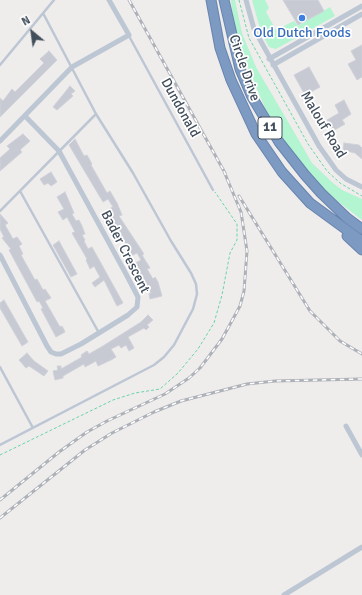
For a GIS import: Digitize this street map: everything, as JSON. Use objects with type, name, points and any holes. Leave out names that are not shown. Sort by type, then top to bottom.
[{"type":"highway","name":"Circle Drive","points":[[211,0],[220,48],[242,106],[256,134],[269,154],[310,203],[362,241]]},
{"type":"highway","name":"Circle Drive","points":[[224,0],[240,69],[252,97],[279,142],[321,193],[347,218],[362,228]]},
{"type":"highway","points":[[310,203],[362,250]]},
{"type":"street","points":[[0,140],[72,67],[129,35],[109,0]]},
{"type":"street","name":"Malouf Road","points":[[246,0],[254,29],[269,59],[327,159],[346,179],[362,187]]},
{"type":"street","points":[[269,59],[362,6]]},
{"type":"street","points":[[273,65],[362,14]]},
{"type":"street","name":"Bader Crescent","points":[[0,255],[52,352],[61,354],[99,333],[134,311],[137,307],[138,297],[59,151],[25,116]]},
{"type":"street","points":[[346,426],[362,455]]},
{"type":"street","points":[[284,595],[362,547]]},
{"type":"lane","points":[[0,65],[54,0]]},
{"type":"lane","points":[[0,445],[154,365],[164,357],[174,345],[196,302],[196,284],[191,273],[170,241],[133,173],[96,114],[43,13]]},
{"type":"lane","name":"Dundonald","points":[[129,35],[213,190]]},
{"type":"lane","points":[[0,211],[96,114]]},
{"type":"lane","points":[[20,191],[99,333]]},
{"type":"lane","points":[[0,368],[33,428]]},
{"type":"path","points":[[239,0],[249,38],[308,144],[327,171],[340,183],[362,196]]},
{"type":"path","points":[[0,455],[113,400],[135,393],[160,389],[178,373],[198,349],[214,323],[222,295],[230,253],[237,240],[238,224],[213,190]]},
{"type":"green space","points":[[231,0],[235,0],[242,33],[256,67],[312,163],[342,190],[362,199],[362,220],[320,185],[290,149],[277,129],[265,108],[246,63],[233,18]]},
{"type":"green space","points":[[252,0],[265,0],[269,8],[266,12],[276,30],[294,21],[298,26],[330,7],[335,16],[276,49],[269,47],[261,32]]},
{"type":"building","name":"Old Dutch Foods","points":[[283,0],[318,0],[324,11],[298,25]]},
{"type":"building","points":[[362,45],[362,77],[357,80],[348,64],[356,60],[351,51]]},
{"type":"building","points":[[49,51],[57,60],[0,117],[0,98],[3,101],[12,89],[15,92],[44,63],[40,59]]},
{"type":"building","points":[[309,67],[320,87],[305,95],[294,75]]},
{"type":"building","points":[[70,86],[75,91],[71,94],[73,96],[57,110],[53,107]]},
{"type":"building","points":[[344,100],[351,114],[342,120],[345,124],[333,131],[327,120],[339,113],[335,105]]},
{"type":"building","points":[[23,134],[30,141],[20,150],[22,152],[0,171],[0,158],[10,149],[7,146]]},
{"type":"building","points":[[75,139],[84,156],[87,155],[107,193],[110,191],[117,203],[122,215],[119,216],[144,254],[142,255],[150,268],[147,269],[153,279],[155,277],[158,282],[162,296],[150,299],[149,294],[151,293],[138,270],[136,272],[132,265],[141,260],[137,253],[131,256],[107,210],[113,207],[108,199],[103,202],[69,145]]},
{"type":"building","points":[[344,143],[359,145],[362,148],[362,159],[355,153],[343,150]]},
{"type":"building","points":[[51,172],[57,182],[51,186],[48,183],[44,185],[40,179]]},
{"type":"building","points":[[65,192],[74,213],[72,214],[76,221],[79,220],[82,226],[85,234],[82,235],[88,249],[92,247],[123,303],[117,306],[104,280],[95,287],[92,283],[100,277],[94,266],[90,269],[86,260],[87,259],[72,233],[75,232],[67,217],[63,220],[58,212],[64,209],[57,197]]},
{"type":"building","points":[[0,214],[8,223],[5,225],[13,239],[17,237],[22,244],[19,246],[23,254],[21,255],[35,280],[37,279],[43,290],[45,289],[51,298],[45,301],[60,327],[62,326],[65,332],[56,337],[41,309],[43,308],[39,301],[37,302],[9,250],[11,249],[2,238],[4,237],[0,229]]},
{"type":"building","points":[[59,241],[77,274],[71,277],[53,245]]},
{"type":"building","points":[[4,300],[28,342],[22,346],[0,308],[0,303]]},
{"type":"building","points":[[148,315],[153,320],[147,325],[149,327],[146,330],[144,328],[128,337],[134,348],[129,351],[126,345],[121,348],[119,345],[111,349],[116,357],[111,360],[98,366],[96,361],[85,367],[84,364],[63,376],[63,378],[55,380],[53,371],[58,370],[57,366],[61,366],[61,369],[82,357],[81,355],[87,351],[89,354],[141,322]]},
{"type":"building","points":[[27,353],[34,361],[48,371],[44,376],[29,366],[26,368],[19,360]]},
{"type":"railway","points":[[129,0],[225,173]]},
{"type":"railway","points":[[0,500],[59,452],[87,432],[165,394],[189,378],[200,368],[222,339],[240,306],[244,291],[247,251],[241,212],[223,169]]},
{"type":"railway","points":[[239,196],[310,311],[340,341],[362,354]]},
{"type":"railway","points":[[0,518],[85,450],[112,433],[154,412],[181,401],[247,384],[275,381],[362,379]]},
{"type":"place","name":"Old Dutch Foods","points":[[302,18]]}]
